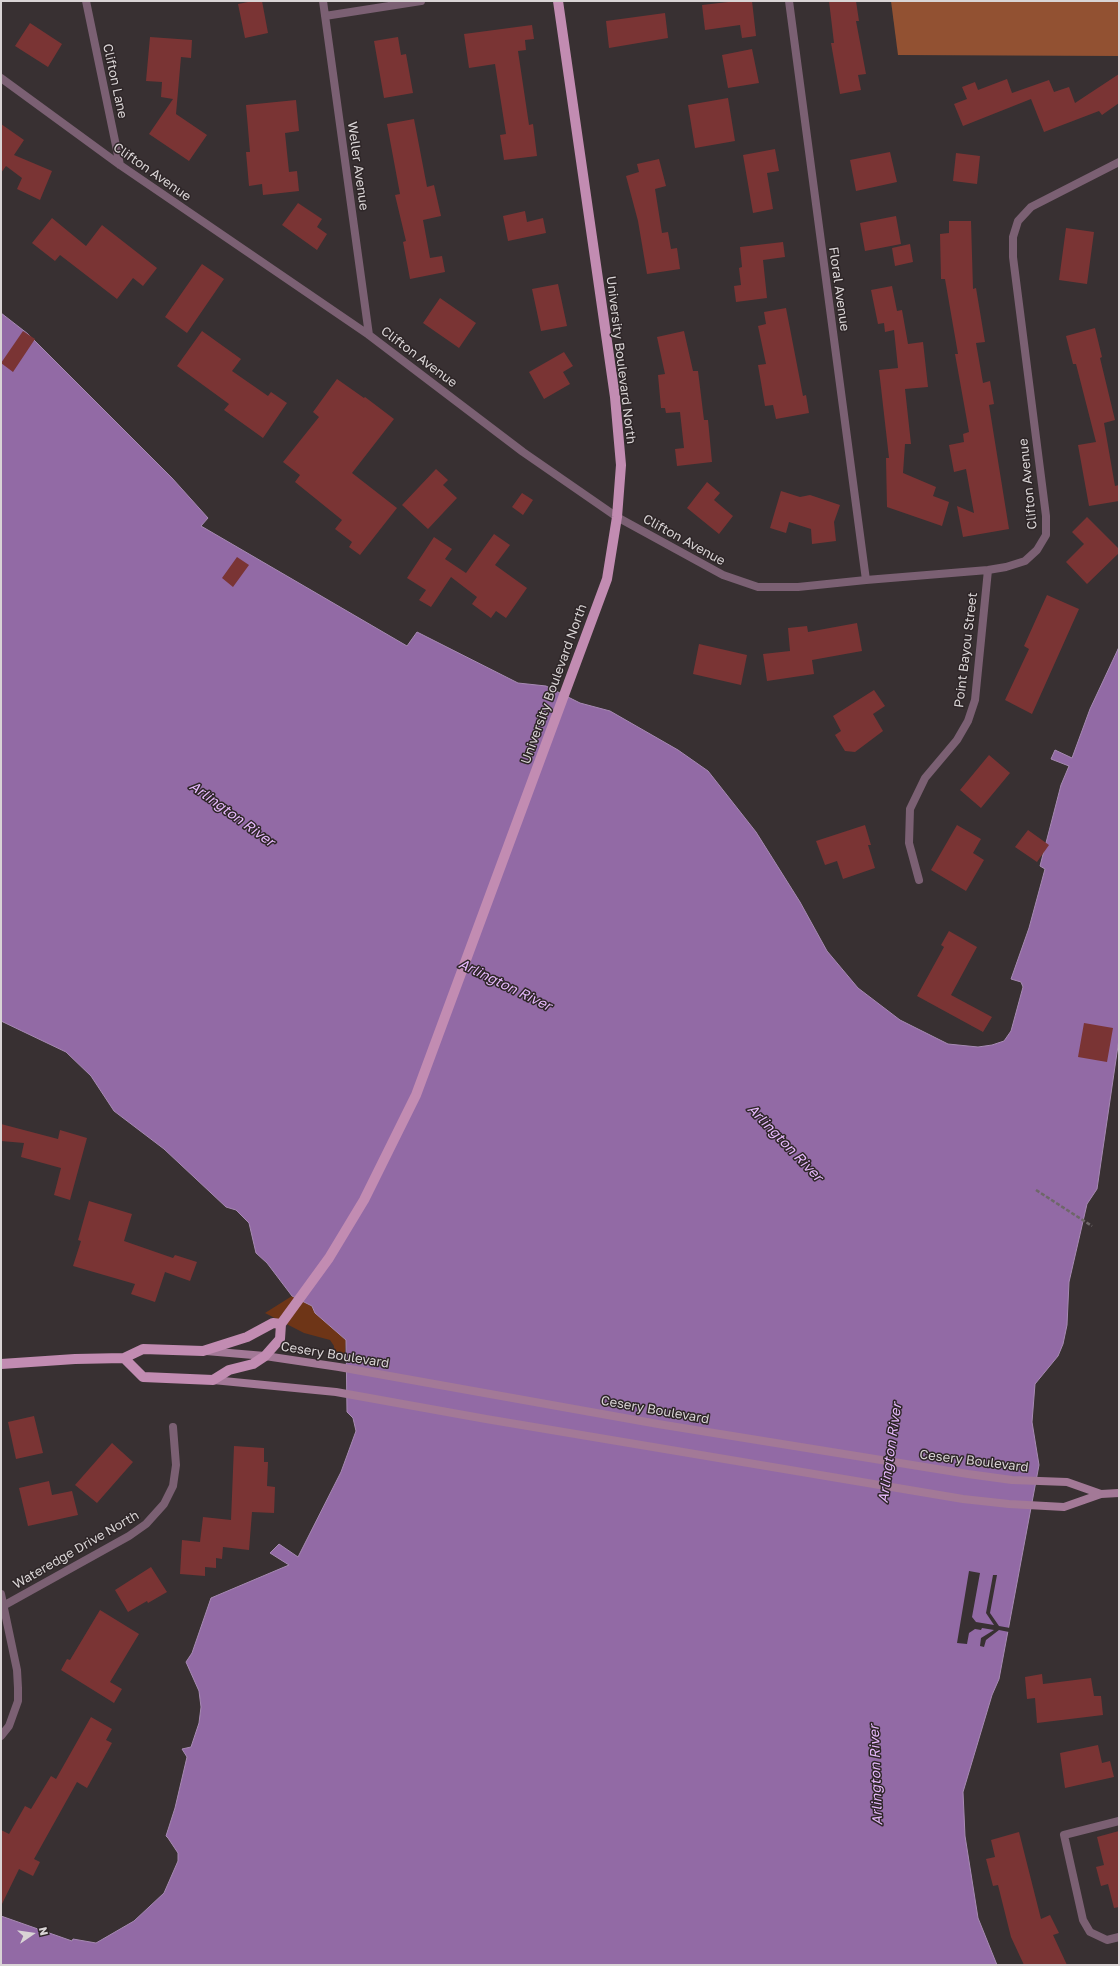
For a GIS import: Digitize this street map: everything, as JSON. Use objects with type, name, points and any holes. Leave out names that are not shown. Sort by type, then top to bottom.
[{"type":"main road","name":"University Boulevard North","points":[[213,1380],[229,1370],[253,1364],[265,1356],[280,1339],[281,1324],[329,1258],[364,1200],[416,1095],[607,579],[618,517],[621,465],[615,397],[558,1]]},
{"type":"main road","points":[[1,1364],[75,1359],[124,1358],[143,1349],[203,1351],[247,1337],[272,1323],[281,1324]]},
{"type":"main road","name":"Cesery Boulevard","points":[[203,1351],[265,1356],[339,1367],[658,1424],[961,1473],[1012,1480],[1067,1482],[1101,1494]]},
{"type":"main road","points":[[124,1358],[143,1377],[213,1380]]},
{"type":"main road","name":"Cesery Boulevard","points":[[213,1380],[336,1392],[877,1486],[963,1499],[1064,1507],[1101,1494],[1119,1492]]},
{"type":"street","name":"Clifton Lane","points":[[86,1],[120,165]]},
{"type":"street","name":"Weller Avenue","points":[[323,1],[369,335]]},
{"type":"street","points":[[325,16],[421,1]]},
{"type":"street","name":"Floral Avenue","points":[[789,1],[866,580]]},
{"type":"street","name":"Clifton Avenue","points":[[1,78],[120,165],[369,335],[523,452],[618,517],[722,575],[758,587],[798,587],[1006,568],[1025,561],[1037,550],[1046,535],[1046,516],[1013,257],[1013,237],[1018,221],[1031,207],[1119,162]]},
{"type":"street","name":"Point Bayou Street","points":[[919,880],[909,843],[910,809],[925,778],[957,740],[968,721],[975,700],[988,570]]},
{"type":"street","name":"Wateredge Drive North","points":[[4,1606],[129,1536],[146,1524],[164,1504],[173,1486],[176,1466],[173,1427]]},
{"type":"street","points":[[1,1594],[17,1670],[18,1688],[18,1701],[9,1726],[1,1736]]},
{"type":"street","points":[[1119,1822],[1064,1835],[1083,1920],[1090,1932],[1107,1940],[1119,1937]]},
{"type":"path","points":[[1036,1190],[1092,1226]]},
{"type":"shaded area","points":[[891,1],[1119,1],[1119,56],[898,55]]},
{"type":"shaded area","points":[[292,1296],[312,1306],[316,1313],[346,1340],[345,1355],[334,1352],[334,1346],[330,1340],[304,1333],[265,1313]]},
{"type":"water","name":"Arlington River","points":[[1,313],[28,334],[172,478],[208,518],[201,526],[407,646],[417,632],[518,683],[546,686],[580,703],[610,711],[678,750],[708,771],[756,832],[800,902],[827,951],[858,988],[900,1020],[948,1044],[978,1047],[992,1045],[1004,1041],[1011,1031],[1023,987],[1021,982],[1011,979],[1029,928],[1045,869],[1040,866],[1061,785],[1069,766],[1051,759],[1055,750],[1072,758],[1090,709],[1119,647],[1119,1039],[1097,1189],[1087,1204],[1069,1282],[1067,1325],[1063,1344],[1058,1356],[1035,1384],[1032,1422],[1039,1465],[999,1679],[992,1695],[963,1792],[965,1836],[978,1918],[997,1965],[1,1965],[1,1916],[72,1941],[73,1939],[96,1943],[134,1921],[164,1893],[178,1861],[178,1853],[166,1836],[175,1808],[187,1757],[182,1749],[191,1747],[199,1723],[201,1707],[199,1691],[186,1662],[192,1653],[211,1598],[289,1565],[270,1553],[279,1544],[298,1557],[341,1472],[356,1431],[353,1418],[347,1412],[346,1340],[315,1313],[312,1306],[292,1296],[267,1263],[256,1253],[249,1223],[236,1210],[226,1207],[164,1149],[114,1111],[91,1076],[66,1052],[1,1021]]},
{"type":"pier","points":[[969,1571],[980,1573],[972,1617],[976,1622],[994,1625],[986,1613],[993,1575],[997,1575],[990,1613],[999,1626],[1010,1628],[1009,1632],[999,1630],[986,1640],[984,1647],[980,1646],[981,1638],[994,1630],[982,1628],[981,1630],[975,1629],[969,1633],[967,1644],[957,1643]]},
{"type":"building","points":[[262,1],[268,33],[245,38],[238,4]]},
{"type":"building","points":[[752,1],[756,36],[742,38],[740,25],[705,30],[702,5]]},
{"type":"building","points":[[829,1],[856,1],[859,21],[856,21],[866,74],[858,75],[861,90],[840,94],[831,43],[834,43]]},
{"type":"building","points":[[665,13],[668,38],[609,48],[606,21]]},
{"type":"building","points":[[30,23],[62,44],[48,67],[15,46]]},
{"type":"building","points":[[532,25],[534,39],[525,40],[526,50],[518,51],[529,125],[533,124],[537,156],[504,160],[500,135],[506,134],[495,64],[469,68],[464,34]]},
{"type":"building","points":[[150,37],[192,40],[191,58],[181,57],[176,114],[207,135],[189,161],[149,134],[173,99],[161,97],[162,82],[146,81]]},
{"type":"building","points":[[398,37],[401,55],[406,54],[413,93],[384,98],[374,41]]},
{"type":"building","points":[[752,49],[759,83],[728,88],[722,55]]},
{"type":"building","points":[[1119,74],[1119,103],[1102,115],[1099,111],[1044,132],[1031,99],[963,126],[954,104],[967,99],[962,87],[975,82],[978,90],[1007,79],[1012,93],[1049,80],[1054,92],[1069,87],[1075,103]]},
{"type":"building","points":[[728,98],[735,141],[695,148],[688,105]]},
{"type":"building","points":[[296,100],[299,131],[285,133],[289,172],[297,171],[299,191],[263,195],[262,184],[249,186],[246,152],[250,152],[246,105]]},
{"type":"building","points":[[414,119],[427,187],[434,185],[441,216],[423,220],[430,258],[442,256],[445,272],[410,279],[403,242],[406,241],[395,195],[400,194],[387,124]]},
{"type":"building","points":[[1,124],[24,140],[14,155],[52,171],[40,200],[17,189],[22,178],[6,166],[1,173]]},
{"type":"building","points":[[775,149],[779,171],[767,173],[773,209],[753,213],[743,155]]},
{"type":"building","points":[[890,152],[897,182],[856,191],[850,160]]},
{"type":"building","points":[[956,153],[980,156],[977,184],[953,181]]},
{"type":"building","points":[[659,159],[666,186],[655,189],[662,233],[668,232],[671,249],[677,248],[680,269],[647,274],[638,221],[626,176],[639,172],[637,164]]},
{"type":"building","points":[[298,203],[322,219],[317,227],[327,234],[317,250],[282,225]]},
{"type":"building","points":[[525,211],[527,222],[543,218],[546,233],[508,241],[503,216]]},
{"type":"building","points":[[896,216],[901,244],[865,251],[860,223]]},
{"type":"building","points":[[52,218],[86,246],[102,225],[157,268],[143,286],[133,278],[117,299],[60,255],[55,261],[32,243]]},
{"type":"building","points":[[949,221],[971,221],[973,289],[976,288],[985,342],[976,343],[983,383],[990,381],[994,404],[989,405],[1009,529],[963,537],[957,506],[974,513],[966,469],[954,472],[949,445],[964,442],[963,434],[969,432],[955,354],[958,354],[945,279],[941,279],[940,234],[949,233]]},
{"type":"building","points":[[1066,228],[1094,232],[1087,284],[1059,280]]},
{"type":"building","points":[[783,242],[785,257],[763,260],[767,298],[736,302],[734,286],[741,285],[739,268],[742,267],[740,247]]},
{"type":"building","points":[[910,244],[913,262],[895,266],[892,248]]},
{"type":"building","points":[[202,264],[224,279],[187,333],[165,317]]},
{"type":"building","points":[[558,284],[567,326],[541,331],[532,289]]},
{"type":"building","points":[[892,286],[897,311],[902,310],[908,344],[923,342],[928,387],[905,389],[911,444],[905,444],[903,473],[936,487],[933,496],[949,502],[942,526],[887,507],[886,458],[889,458],[879,370],[898,368],[894,330],[885,332],[884,323],[878,324],[871,290]]},
{"type":"building","points":[[440,298],[476,323],[459,348],[423,323]]},
{"type":"building","points":[[786,308],[803,396],[806,395],[809,413],[776,419],[773,405],[765,406],[758,365],[766,364],[758,326],[766,324],[764,312]]},
{"type":"building","points":[[1095,328],[1102,357],[1100,358],[1115,420],[1104,423],[1115,486],[1119,485],[1119,501],[1089,506],[1078,445],[1096,442],[1076,364],[1073,364],[1066,336]]},
{"type":"building","points":[[23,331],[35,339],[13,372],[1,363]]},
{"type":"building","points":[[202,331],[241,359],[232,371],[268,396],[271,392],[287,403],[263,438],[224,410],[229,404],[177,366]]},
{"type":"building","points":[[684,331],[693,371],[698,371],[704,420],[708,420],[712,462],[677,466],[675,449],[684,448],[680,412],[666,413],[665,408],[661,408],[658,375],[665,374],[657,337]]},
{"type":"building","points":[[564,352],[573,366],[563,372],[570,384],[544,399],[529,372]]},
{"type":"building","points":[[337,379],[364,398],[365,397],[394,419],[352,473],[397,508],[360,555],[349,547],[352,542],[335,529],[342,520],[295,482],[300,475],[283,462],[319,417],[313,412]]},
{"type":"building","points":[[436,469],[448,480],[443,485],[457,498],[428,529],[402,505]]},
{"type":"building","points":[[707,482],[720,493],[714,500],[733,516],[719,534],[687,508]]},
{"type":"building","points":[[781,491],[800,497],[810,495],[840,505],[834,522],[836,541],[812,544],[811,529],[789,522],[786,533],[770,528]]},
{"type":"building","points":[[522,493],[533,500],[523,515],[512,507]]},
{"type":"building","points":[[1087,517],[1119,549],[1119,553],[1087,584],[1066,562],[1084,544],[1072,532]]},
{"type":"building","points":[[494,534],[510,545],[495,565],[527,588],[506,618],[496,611],[491,618],[472,604],[477,597],[451,577],[431,607],[419,600],[426,590],[407,578],[434,537],[452,549],[445,559],[466,573]]},
{"type":"building","points":[[237,557],[249,565],[233,587],[222,578]]},
{"type":"building","points":[[1047,595],[1079,609],[1032,714],[1005,700],[1029,649],[1024,646]]},
{"type":"building","points":[[857,623],[862,651],[812,660],[814,674],[767,681],[763,654],[790,651],[788,628],[807,626],[808,632]]},
{"type":"building","points":[[699,644],[747,655],[741,685],[693,674]]},
{"type":"building","points":[[874,690],[885,706],[873,714],[883,731],[855,752],[845,751],[835,735],[841,731],[833,716]]},
{"type":"building","points":[[989,755],[1010,773],[981,808],[960,790]]},
{"type":"building","points":[[865,825],[871,845],[868,845],[875,868],[843,879],[837,861],[825,865],[816,841]]},
{"type":"building","points":[[957,825],[981,839],[973,853],[984,860],[966,891],[931,870]]},
{"type":"building","points":[[1028,830],[1049,845],[1037,862],[1015,847]]},
{"type":"building","points":[[949,931],[977,947],[951,995],[992,1017],[983,1032],[917,996],[944,947],[941,945]]},
{"type":"building","points":[[1084,1023],[1113,1028],[1107,1062],[1078,1057]]},
{"type":"building","points":[[1,1124],[58,1139],[60,1130],[87,1138],[70,1200],[54,1195],[61,1168],[21,1157],[24,1143],[1,1141]]},
{"type":"building","points":[[89,1201],[132,1214],[124,1241],[173,1258],[175,1255],[197,1262],[190,1281],[165,1272],[155,1302],[131,1294],[135,1284],[73,1266],[81,1241],[78,1240]]},
{"type":"building","points":[[34,1416],[43,1453],[16,1459],[8,1422]]},
{"type":"building","points":[[112,1443],[133,1462],[97,1503],[75,1485]]},
{"type":"building","points":[[234,1446],[264,1448],[264,1462],[268,1462],[267,1486],[275,1487],[274,1513],[252,1512],[249,1550],[223,1547],[222,1559],[216,1558],[216,1568],[205,1567],[205,1576],[180,1574],[182,1540],[200,1542],[203,1517],[231,1520]]},
{"type":"building","points":[[49,1481],[52,1495],[72,1491],[78,1515],[28,1526],[19,1488]]},
{"type":"building","points":[[151,1567],[167,1592],[128,1612],[115,1590]]},
{"type":"building","points":[[100,1610],[139,1634],[110,1682],[122,1689],[114,1703],[61,1670],[67,1659],[70,1660]]},
{"type":"building","points":[[1042,1674],[1043,1684],[1091,1678],[1094,1696],[1101,1696],[1103,1715],[1037,1723],[1035,1698],[1027,1699],[1025,1677]]},
{"type":"building","points":[[91,1717],[112,1729],[106,1740],[112,1743],[87,1788],[77,1782],[34,1859],[40,1862],[33,1876],[19,1869],[1,1906],[1,1830],[9,1834],[25,1806],[31,1809],[51,1776],[56,1779]]},
{"type":"building","points":[[1098,1745],[1102,1763],[1110,1761],[1114,1777],[1065,1788],[1060,1753]]},
{"type":"building","points":[[1119,1831],[1119,1907],[1114,1908],[1108,1884],[1101,1886],[1096,1867],[1104,1865],[1097,1837]]},
{"type":"building","points":[[1019,1832],[1041,1919],[1050,1915],[1059,1933],[1053,1935],[1067,1965],[1024,1965],[1011,1937],[998,1885],[993,1886],[986,1859],[995,1857],[991,1840]]}]
